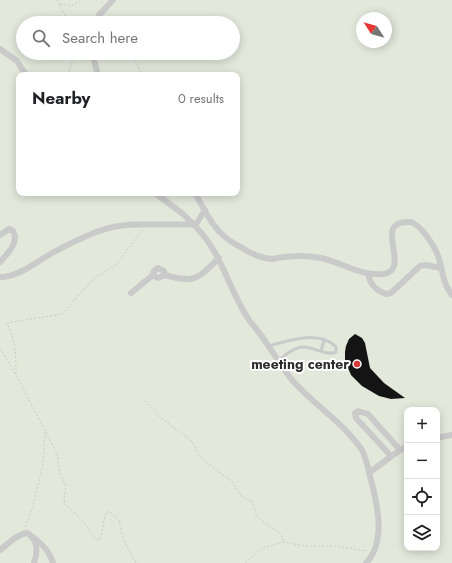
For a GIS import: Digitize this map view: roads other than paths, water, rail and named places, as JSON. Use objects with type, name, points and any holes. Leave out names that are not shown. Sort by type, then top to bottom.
[{"type":"street","points":[[99,16],[113,0]]},
{"type":"street","points":[[0,49],[17,61],[24,72]]},
{"type":"street","points":[[94,60],[97,72]]},
{"type":"street","points":[[159,196],[183,214],[210,243],[219,258],[239,304],[278,361],[302,390],[356,442],[364,455],[379,514],[379,526],[373,553],[366,563]]},
{"type":"street","points":[[197,196],[204,210],[223,236],[230,242],[252,253],[271,259],[310,256],[337,263],[361,273],[368,274],[384,274],[391,270],[395,262],[391,232],[397,224],[408,221],[415,223],[422,230],[439,257],[444,282],[452,295]]},
{"type":"street","points":[[194,225],[204,210]]},
{"type":"street","points":[[0,277],[12,275],[25,270],[66,246],[101,230],[127,225],[194,225]]},
{"type":"street","points":[[0,235],[9,229],[13,231],[15,236],[13,244],[0,262]]},
{"type":"street","points":[[132,293],[153,275],[158,278],[165,275],[186,279],[199,277],[204,274],[219,258]]},
{"type":"street","points":[[368,274],[374,287],[386,294],[391,293],[420,266],[426,265],[441,268]]},
{"type":"street","points":[[391,456],[356,418],[355,414],[358,411],[368,414],[400,450]]},
{"type":"street","points":[[440,437],[452,435]]},
{"type":"street","points":[[369,472],[404,448]]},
{"type":"street","points":[[0,550],[22,534],[27,533],[44,546],[50,554],[53,563]]},
{"type":"street","points":[[34,538],[37,552],[34,563]]},
{"type":"lane","points":[[302,337],[302,347]]},
{"type":"lane","points":[[268,346],[302,337],[324,340],[333,344],[337,350],[333,354],[329,354],[302,347],[292,350],[278,361]]},
{"type":"lane","points":[[321,351],[324,340]]},
{"type":"place","name":"meeting center","points":[[357,364]]}]
